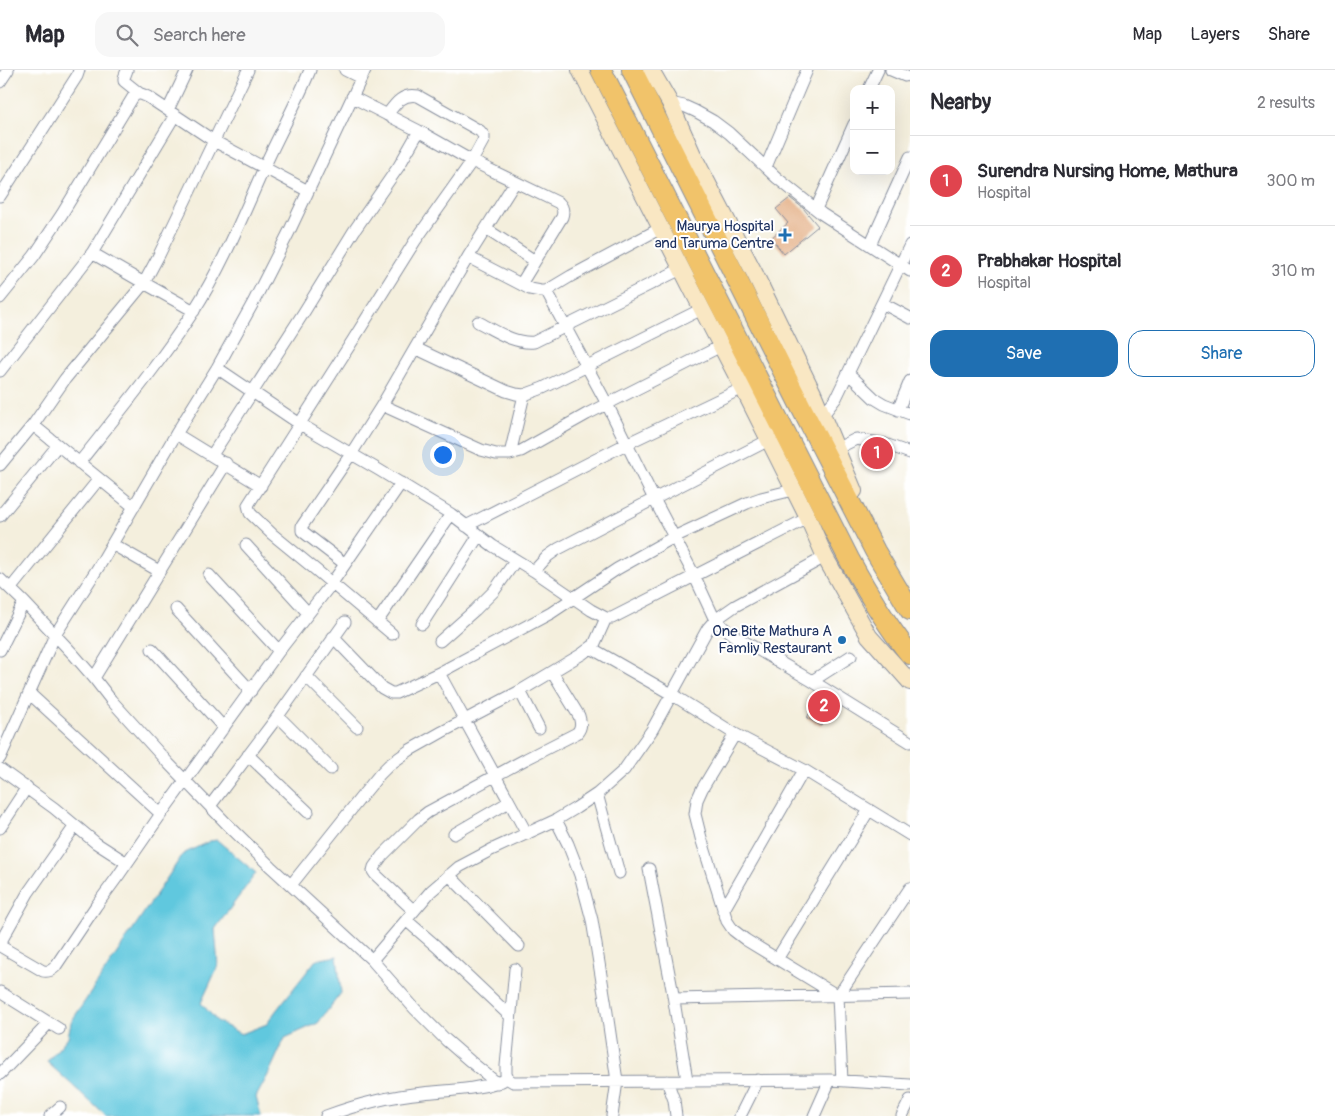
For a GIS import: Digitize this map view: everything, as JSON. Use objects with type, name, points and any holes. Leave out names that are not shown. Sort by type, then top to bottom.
[{"type":"highway","points":[[601,70],[849,559],[872,601],[910,654]]},
{"type":"highway","points":[[632,70],[875,551],[910,610]]},
{"type":"street","points":[[0,82],[8,70]]},
{"type":"street","points":[[0,196],[79,70]]},
{"type":"street","points":[[126,70],[124,81],[139,93],[214,141],[308,191]]},
{"type":"street","points":[[0,371],[92,253],[171,113],[187,70]]},
{"type":"street","points":[[0,465],[65,379],[144,283],[248,70]]},
{"type":"street","points":[[79,463],[194,311],[247,209],[310,70]]},
{"type":"street","points":[[0,758],[55,635],[112,544],[217,368],[266,278],[363,74],[345,70]]},
{"type":"street","points":[[580,70],[743,388],[808,518],[825,558],[868,636],[910,682]]},
{"type":"street","points":[[651,70],[670,103],[694,157],[755,274],[813,394],[854,492],[894,568],[910,591]]},
{"type":"street","points":[[766,167],[807,70]]},
{"type":"street","points":[[871,85],[878,70]]},
{"type":"street","points":[[891,70],[904,76]]},
{"type":"street","points":[[0,298],[34,256],[62,214],[133,96],[139,93]]},
{"type":"street","points":[[387,115],[395,103],[412,94],[423,98],[482,133],[484,139],[472,160],[414,241],[248,505],[250,513],[280,540],[392,634]]},
{"type":"street","points":[[352,97],[559,203],[563,210],[562,217],[521,284]]},
{"type":"street","points":[[670,103],[690,109],[712,121],[729,133],[816,209],[905,268]]},
{"type":"street","points":[[816,209],[851,130]]},
{"type":"street","points":[[212,455],[354,231],[399,166],[420,131]]},
{"type":"street","points":[[870,246],[910,158]]},
{"type":"street","points":[[345,564],[302,530],[302,526],[382,405],[468,257],[515,182]]},
{"type":"street","points":[[468,257],[536,291],[546,291],[661,228]]},
{"type":"street","points":[[486,229],[535,261]]},
{"type":"street","points":[[822,416],[836,398],[882,303],[905,268],[910,245]]},
{"type":"street","points":[[92,253],[194,311]]},
{"type":"street","points":[[478,322],[514,340],[526,343],[534,342],[681,269]]},
{"type":"street","points":[[546,291],[607,404],[715,620],[733,635],[812,680],[910,742]]},
{"type":"street","points":[[882,303],[910,318]]},
{"type":"street","points":[[415,348],[506,391],[524,395],[543,388],[702,309]]},
{"type":"street","points":[[382,405],[481,450],[496,454],[510,454],[532,446],[607,404],[721,346]]},
{"type":"street","points":[[217,368],[300,424],[451,514],[493,546],[606,618],[612,618],[808,518]]},
{"type":"street","points":[[848,373],[874,398],[910,414]]},
{"type":"street","points":[[898,410],[910,381]]},
{"type":"street","points":[[466,526],[626,444],[743,388]]},
{"type":"street","points":[[510,454],[524,395]]},
{"type":"street","points":[[32,425],[134,507]]},
{"type":"street","points":[[176,434],[261,486]]},
{"type":"street","points":[[836,448],[856,439],[885,444],[910,454]]},
{"type":"street","points":[[534,571],[558,549],[769,440]]},
{"type":"street","points":[[0,516],[58,445]]},
{"type":"street","points":[[94,678],[226,464]]},
{"type":"street","points":[[11,588],[98,479]]},
{"type":"street","points":[[75,826],[28,893],[0,945],[43,971],[48,972],[52,970],[60,962],[96,906],[161,814],[252,691],[279,651],[332,583],[401,483]]},
{"type":"street","points":[[333,637],[382,688],[391,693],[396,693],[439,674],[528,626],[574,598],[584,589],[616,569],[674,537],[734,508],[761,498],[793,490]]},
{"type":"street","points":[[378,622],[451,514]]},
{"type":"street","points":[[422,624],[479,535]]},
{"type":"street","points":[[112,544],[159,572]]},
{"type":"street","points":[[246,545],[308,613]]},
{"type":"street","points":[[372,960],[431,891],[449,875],[474,859],[556,820],[597,794],[624,770],[636,756],[652,730],[673,695],[708,628],[715,620],[734,606],[825,558]]},
{"type":"street","points":[[440,641],[489,596],[516,560]]},
{"type":"street","points":[[209,576],[279,651]]},
{"type":"street","points":[[0,579],[11,588],[55,635],[186,782],[291,885],[372,960],[415,1009],[446,1040],[475,1066],[502,1081]]},
{"type":"street","points":[[0,650],[24,602]]},
{"type":"street","points":[[176,610],[252,691]]},
{"type":"street","points":[[291,885],[380,774],[395,761],[410,750],[520,691],[591,648],[598,638],[606,618]]},
{"type":"street","points":[[210,806],[278,716],[345,622]]},
{"type":"street","points":[[591,648],[673,695],[735,734],[804,770],[910,835]]},
{"type":"street","points":[[152,649],[224,728]]},
{"type":"street","points":[[812,680],[852,656]]},
{"type":"street","points":[[510,1016],[436,946],[375,874],[374,867],[382,856],[419,819],[449,800],[571,736],[580,728],[579,716],[552,672]]},
{"type":"street","points":[[439,674],[527,834]]},
{"type":"street","points":[[306,676],[357,727]]},
{"type":"street","points":[[520,691],[539,728]]},
{"type":"street","points":[[29,693],[161,814]]},
{"type":"street","points":[[278,716],[331,769]]},
{"type":"street","points":[[735,734],[702,788],[697,800],[695,814],[723,911],[733,930],[746,940],[838,996]]},
{"type":"street","points":[[248,755],[308,812]]},
{"type":"street","points":[[0,769],[96,843],[127,863]]},
{"type":"street","points":[[723,911],[804,770]]},
{"type":"street","points":[[0,828],[27,788]]},
{"type":"street","points":[[597,794],[614,849],[619,873]]},
{"type":"street","points":[[454,834],[509,802]]},
{"type":"street","points":[[777,959],[869,810]]},
{"type":"street","points":[[556,820],[580,874],[587,898],[617,1080],[612,1116]]},
{"type":"street","points":[[649,869],[674,999],[687,1080]]},
{"type":"street","points":[[449,875],[519,946]]},
{"type":"street","points":[[814,1116],[836,1080],[838,996],[910,888]]},
{"type":"street","points":[[502,1081],[506,1074],[515,969]]},
{"type":"street","points":[[0,992],[54,1026],[0,1074]]},
{"type":"street","points":[[674,999],[910,994]]},
{"type":"street","points":[[667,1080],[674,1100],[676,1116]]},
{"type":"street","points":[[740,1116],[758,1080]]},
{"type":"street","points":[[326,1116],[386,1099],[422,1093],[471,1089],[502,1081],[836,1080],[910,1085]]},
{"type":"street","points":[[902,1116],[910,1100]]},
{"type":"street","points":[[50,1116],[60,1107]]},
{"type":"water","points":[[217,840],[256,873],[215,929],[218,966],[201,1003],[217,1021],[241,1034],[267,1024],[316,960],[337,956],[341,993],[318,1023],[285,1038],[256,1097],[261,1116],[106,1116],[47,1062],[68,1037],[71,1022],[183,854],[210,841]]},
{"type":"building","points":[[790,198],[803,208],[818,226],[784,254],[771,238],[788,223],[776,209]]},
{"type":"building","points":[[872,449],[893,455],[890,461],[871,454]]},
{"type":"building","points":[[819,694],[833,703],[821,726],[807,718]]},
{"type":"place","name":"Maurya Hospital and Taruma Centre","points":[[785,235]]},
{"type":"place","name":"Surendra Nursing Home, Mathura","points":[[877,453]]},
{"type":"place","name":"One Bite Mathura A Famliy Restaurant","points":[[842,640]]},
{"type":"place","name":"Prabhakar Hospital","points":[[824,706]]}]
